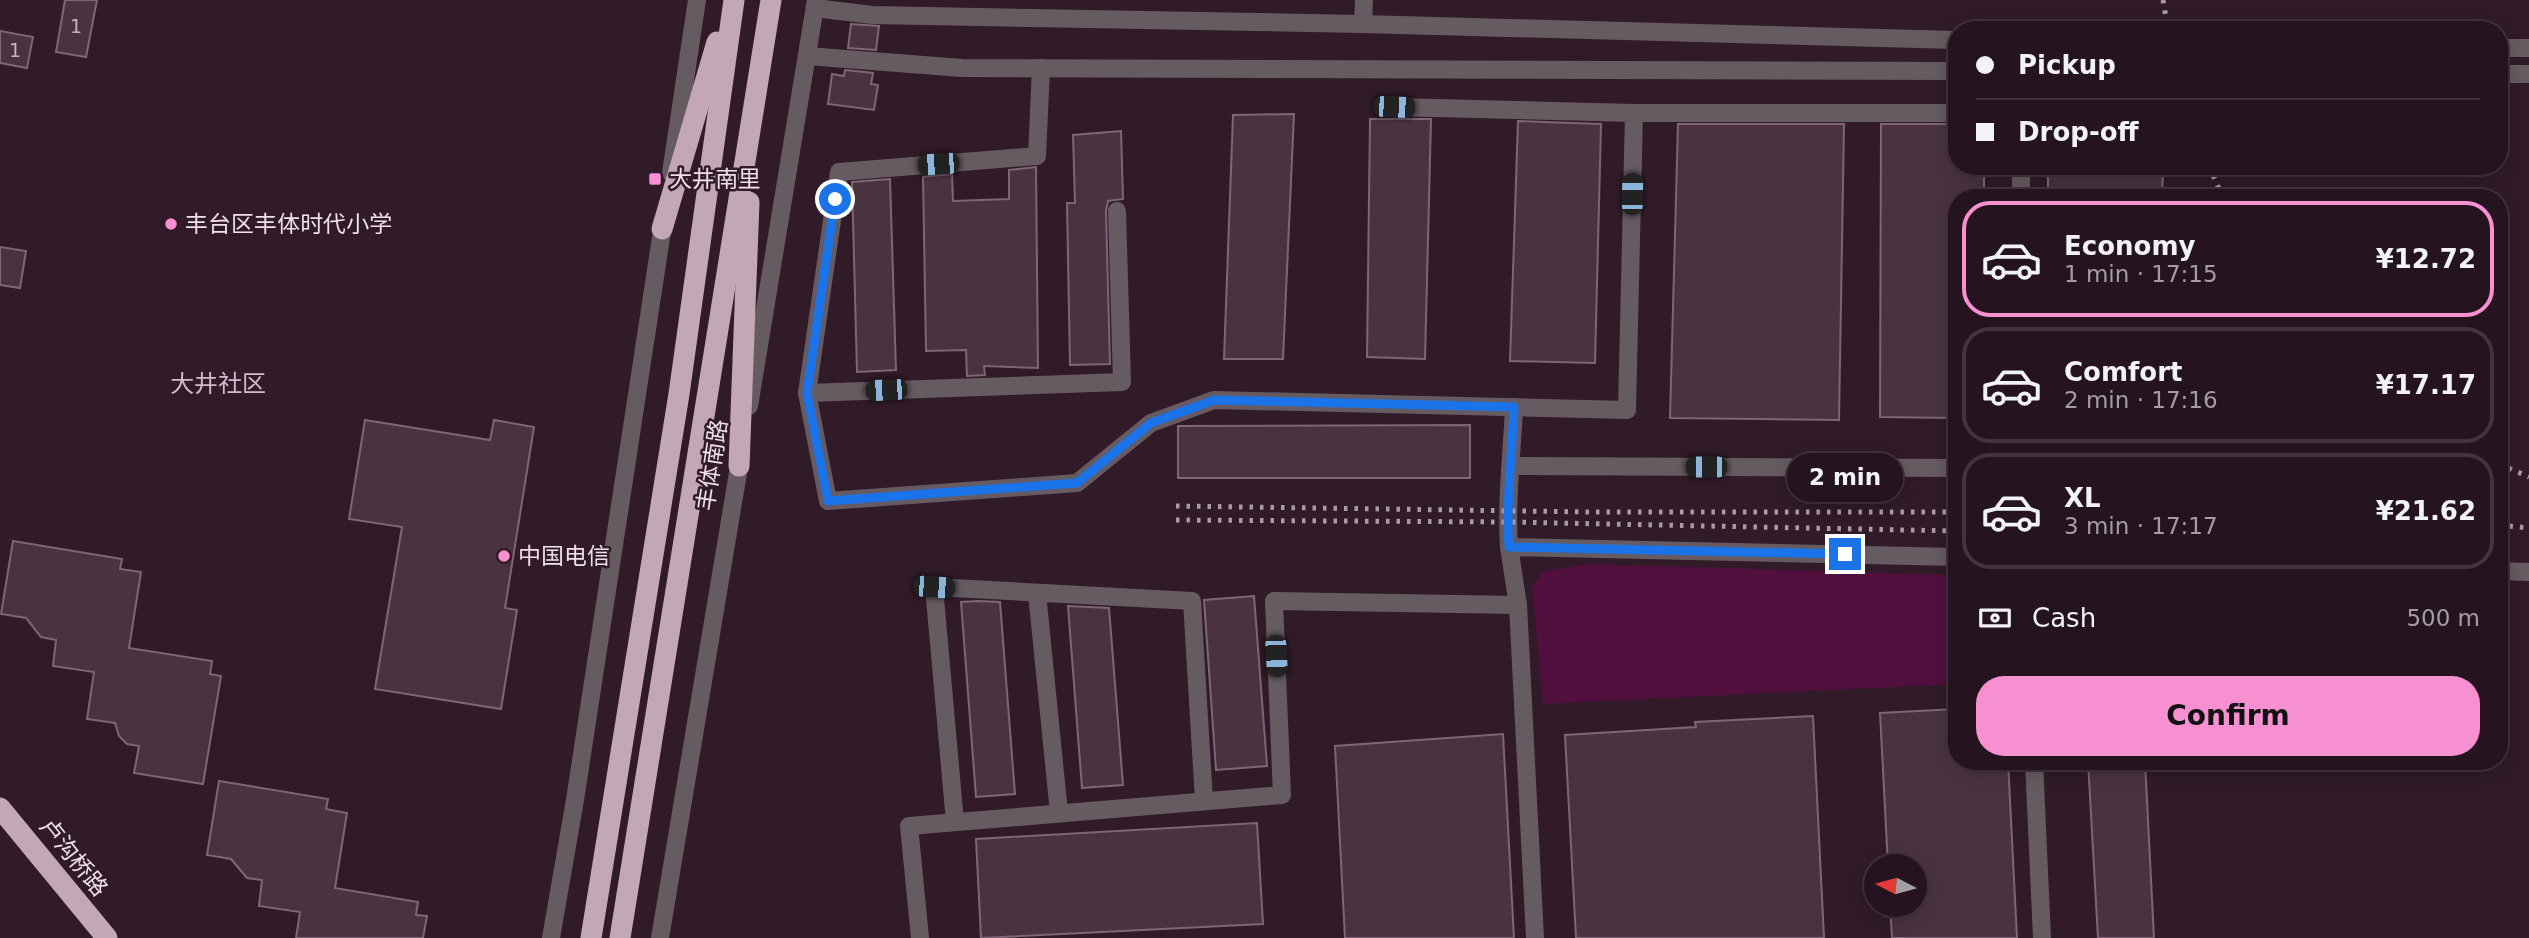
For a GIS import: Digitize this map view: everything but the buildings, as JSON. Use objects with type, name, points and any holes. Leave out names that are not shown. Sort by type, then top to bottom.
[{"type":"highway","points":[[662,229],[732,0]]},
{"type":"highway","name":"丰体南路","points":[[591,938],[679,394],[732,0]]},
{"type":"highway","name":"丰体南路","points":[[620,938],[771,0]]},
{"type":"highway","points":[[739,466],[752,110]]},
{"type":"highway","name":"卢沟桥路","points":[[0,808],[107,938]]},
{"type":"street","points":[[551,938],[575,800],[697,0]]},
{"type":"street","points":[[1363,24],[1364,0]]},
{"type":"street","points":[[815,4],[872,15],[1363,24],[1948,40]]},
{"type":"street","name":"丰体南路","points":[[660,938],[815,4]]},
{"type":"street","points":[[2508,48],[2529,48]]},
{"type":"street","points":[[807,56],[962,68],[1948,71]]},
{"type":"street","points":[[1041,68],[1037,156],[839,172],[807,393],[828,501],[1077,483],[1151,423],[1214,400],[1627,410],[1634,113]]},
{"type":"street","points":[[2508,74],[2529,74]]},
{"type":"street","points":[[1394,107],[1634,113],[1948,113]]},
{"type":"street","points":[[807,393],[1122,382],[1116,211]]},
{"type":"street","points":[[1514,407],[1507,510],[1509,547],[1518,605],[1535,938]]},
{"type":"street","points":[[1512,466],[1948,468]]},
{"type":"street","points":[[1509,547],[1948,557]]},
{"type":"street","points":[[2508,571],[2529,572]]},
{"type":"street","points":[[955,822],[934,587],[1192,601],[1204,801]]},
{"type":"street","points":[[1037,593],[1059,813]]},
{"type":"street","points":[[920,938],[909,826],[1282,795],[1274,601],[1518,605]]},
{"type":"street","points":[[2034,770],[2042,938]]},
{"type":"shaded area","points":[[1588,564],[1948,575],[1948,684],[1543,704],[1532,587],[1543,571]]},
{"type":"railway","points":[[2163,0],[2166,21]]},
{"type":"railway","points":[[2213,175],[2219,189]]},
{"type":"railway","points":[[2508,468],[2529,477]]},
{"type":"railway","points":[[1176,506],[1593,512],[1948,512]]},
{"type":"railway","points":[[1176,520],[1508,522],[1948,531]]},
{"type":"railway","points":[[2508,526],[2529,528]]},
{"type":"place","name":"大井南里","points":[[655,179]]},
{"type":"place","name":"丰台区丰体时代小学","points":[[171,224]]},
{"type":"place","name":"中国电信","points":[[504,556]]},
{"type":"district","name":"大井社区","points":[[218,384]]},
{"type":"route","points":[[835,199],[807,393],[828,501],[1077,483],[1151,423],[1214,400],[1514,407],[1507,510],[1509,547],[1845,554]]}]
